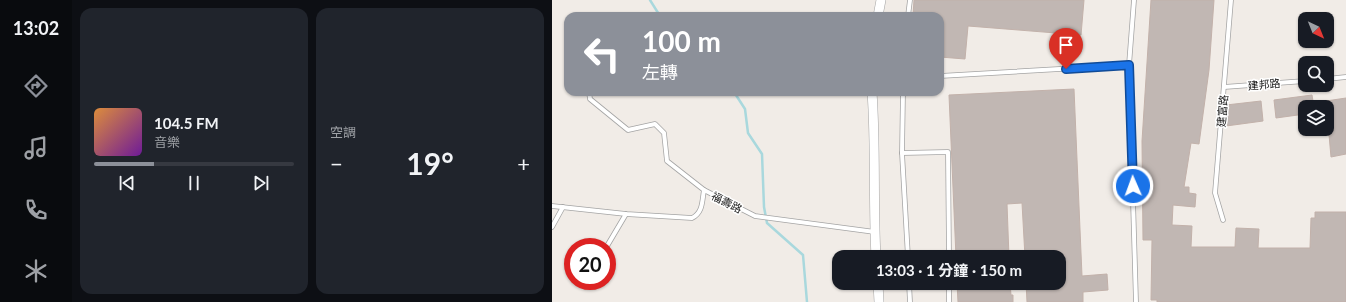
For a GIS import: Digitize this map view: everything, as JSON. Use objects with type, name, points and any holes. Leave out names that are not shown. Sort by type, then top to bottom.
[{"type":"street","points":[[879,12],[881,0]]},
{"type":"street","points":[[872,96],[875,125],[876,250]]},
{"type":"street","points":[[878,290],[879,302]]},
{"type":"lane","points":[[908,12],[910,0]]},
{"type":"lane","points":[[1134,0],[1129,65],[1136,302]]},
{"type":"lane","name":"建富路","points":[[1223,220],[1215,193],[1231,0]]},
{"type":"lane","points":[[944,76],[1129,65]]},
{"type":"lane","points":[[1334,78],[1346,77]]},
{"type":"lane","name":"建邦路","points":[[1224,87],[1298,81]]},
{"type":"lane","points":[[590,96],[590,99],[628,130],[656,124],[664,133],[667,161],[704,190]]},
{"type":"lane","points":[[903,96],[902,154],[908,250]]},
{"type":"lane","points":[[902,154],[948,152],[949,250]]},
{"type":"lane","name":"福壽路","points":[[552,206],[626,214],[692,218],[697,216],[700,212],[704,190],[755,216],[875,232]]},
{"type":"lane","points":[[552,227],[563,207]]},
{"type":"lane","points":[[612,238],[626,214]]},
{"type":"lane","points":[[909,290],[910,302]]},
{"type":"lane","points":[[949,290],[950,302]]},
{"type":"building","points":[[914,0],[1084,0],[1081,35],[968,26],[965,59],[944,57],[944,12],[913,12]]},
{"type":"building","points":[[1151,0],[1214,0],[1209,70],[1199,144],[1191,143],[1184,187],[1189,187],[1189,193],[1196,194],[1195,207],[1173,205],[1172,225],[1192,226],[1191,247],[1235,247],[1236,228],[1259,229],[1258,248],[1310,248],[1311,218],[1315,218],[1315,212],[1346,212],[1346,302],[1157,302],[1157,300],[1151,300],[1152,240],[1143,240],[1142,141]]},
{"type":"building","points":[[1074,89],[1082,276],[1107,274],[1108,290],[1083,292],[1083,302],[1027,302],[1026,290],[1066,290],[1066,250],[1025,250],[1022,203],[1007,204],[1009,250],[956,250],[949,95]]},
{"type":"building","points":[[1312,95],[1313,100],[1298,100],[1298,115],[1276,118],[1274,100]]},
{"type":"building","points":[[1346,98],[1346,154],[1331,157],[1329,136],[1334,136],[1334,100],[1333,100]]},
{"type":"building","points":[[1261,101],[1263,121],[1226,126],[1226,105]]},
{"type":"building","points":[[957,290],[1011,290],[1011,295],[1013,295],[1013,302],[958,302]]},
{"type":"waterway","points":[[650,0],[658,12]]},
{"type":"waterway","points":[[737,96],[745,109],[748,133],[762,154],[764,207],[767,223],[803,255],[807,302]]},
{"type":"route","points":[[1066,69],[1129,65],[1133,186]]}]
